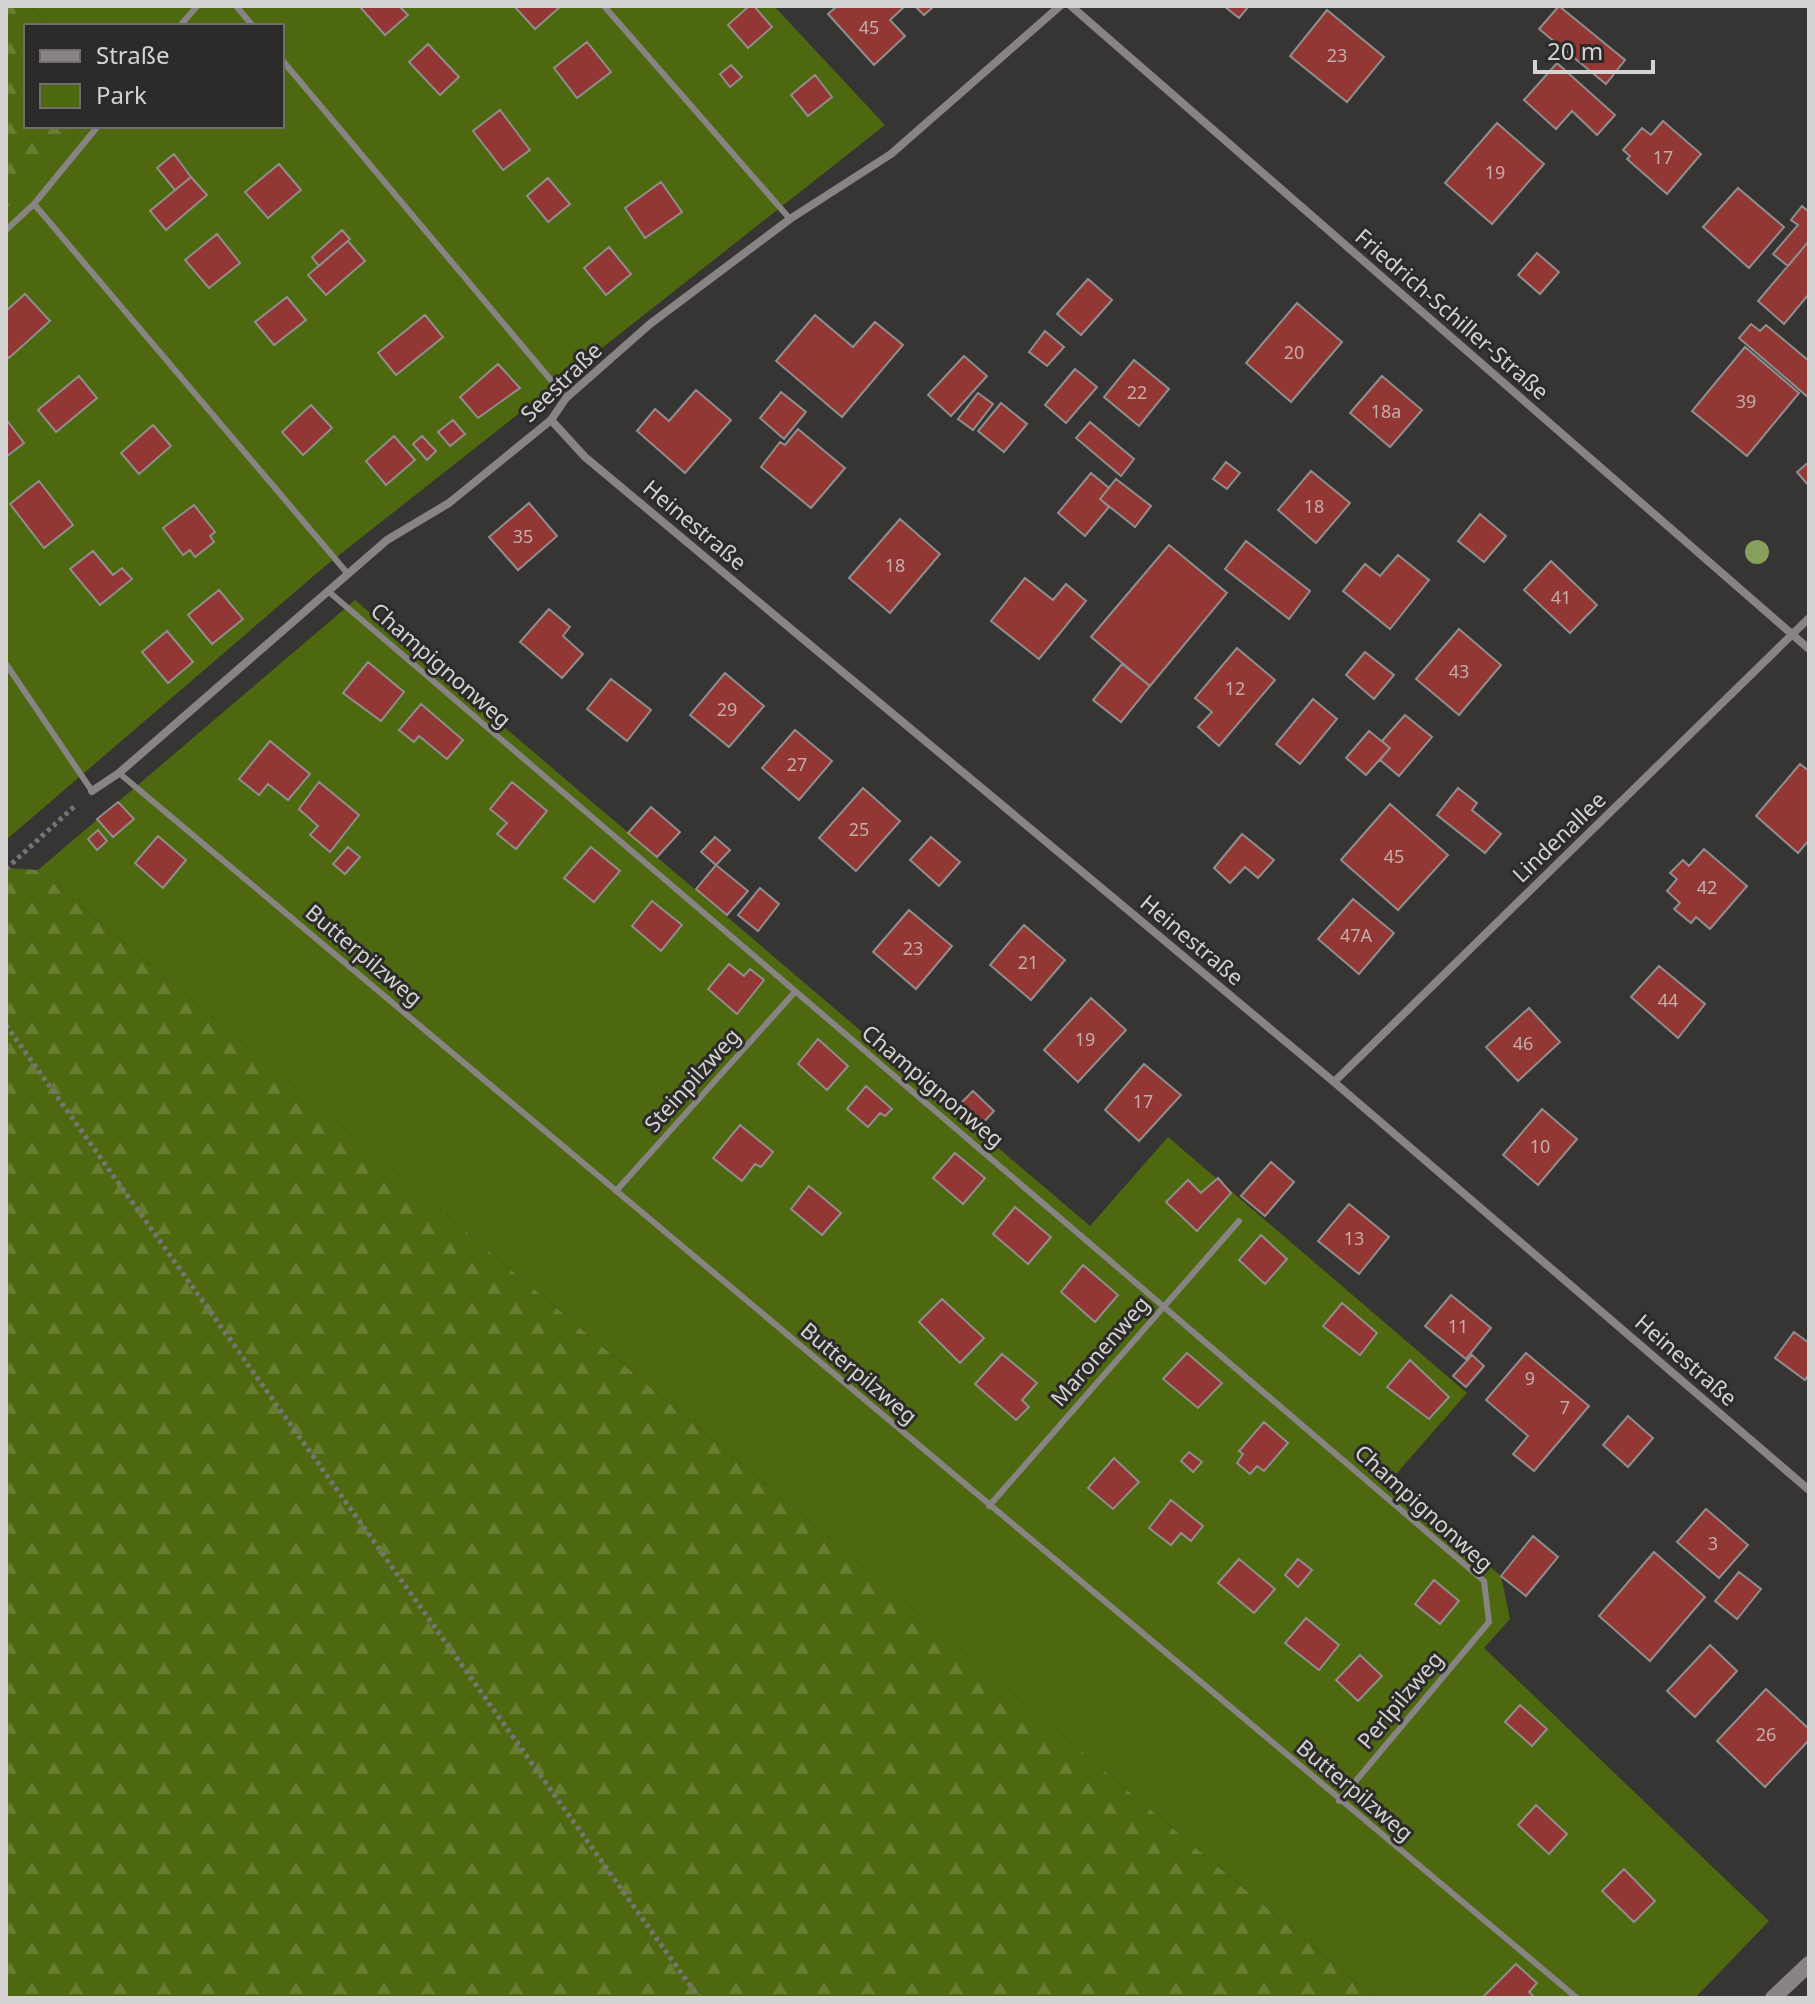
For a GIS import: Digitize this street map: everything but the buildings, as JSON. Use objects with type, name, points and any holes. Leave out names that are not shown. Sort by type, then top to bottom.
[{"type":"main road","points":[[1773,1998],[1809,1964]]},
{"type":"street","name":"Seestraße","points":[[92,791],[119,773],[387,540],[449,503],[551,420],[566,398],[650,324],[790,219],[891,154],[1060,6]]},
{"type":"street","name":"Friedrich-Schiller-Straße","points":[[1071,6],[1809,649]]},
{"type":"street","name":"Heinestraße","points":[[551,420],[585,457],[1334,1082],[1809,1490]]},
{"type":"street","name":"Lindenallee","points":[[1334,1082],[1809,618]]},
{"type":"lane","points":[[182,24],[197,6]]},
{"type":"lane","points":[[236,6],[251,24]]},
{"type":"lane","points":[[604,6],[790,219]]},
{"type":"lane","points":[[284,62],[566,398]]},
{"type":"lane","points":[[6,230],[34,204],[96,128]]},
{"type":"lane","points":[[34,204],[348,574]]},
{"type":"lane","name":"Champignonweg","points":[[328,591],[1484,1581],[1489,1622]]},
{"type":"lane","points":[[6,664],[92,791]]},
{"type":"lane","name":"Butterpilzweg","points":[[119,773],[1577,1998]]},
{"type":"lane","name":"Steinpilzweg","points":[[616,1191],[794,993]]},
{"type":"lane","name":"Maronenweg","points":[[989,1506],[1239,1221]]},
{"type":"lane","name":"Perlpilzweg","points":[[1339,1801],[1489,1622]]},
{"type":"path","points":[[6,869],[92,791]]},
{"type":"path","points":[[6,1025],[699,1998]]},
{"type":"green space","points":[[6,6],[29,6],[51,24],[24,24],[24,128],[82,128],[6,210]]},
{"type":"green space","points":[[29,6],[774,6],[885,125],[324,567],[6,840],[6,210],[82,128],[284,128],[284,24],[51,24]]},
{"type":"green space","points":[[355,600],[1090,1226],[1168,1137],[1467,1393],[1390,1481],[1501,1576],[1510,1619],[1484,1648],[1769,1921],[1695,1998],[1374,1998],[38,870]]},
{"type":"green space","points":[[6,868],[38,870],[1374,1998],[6,1998]]}]
